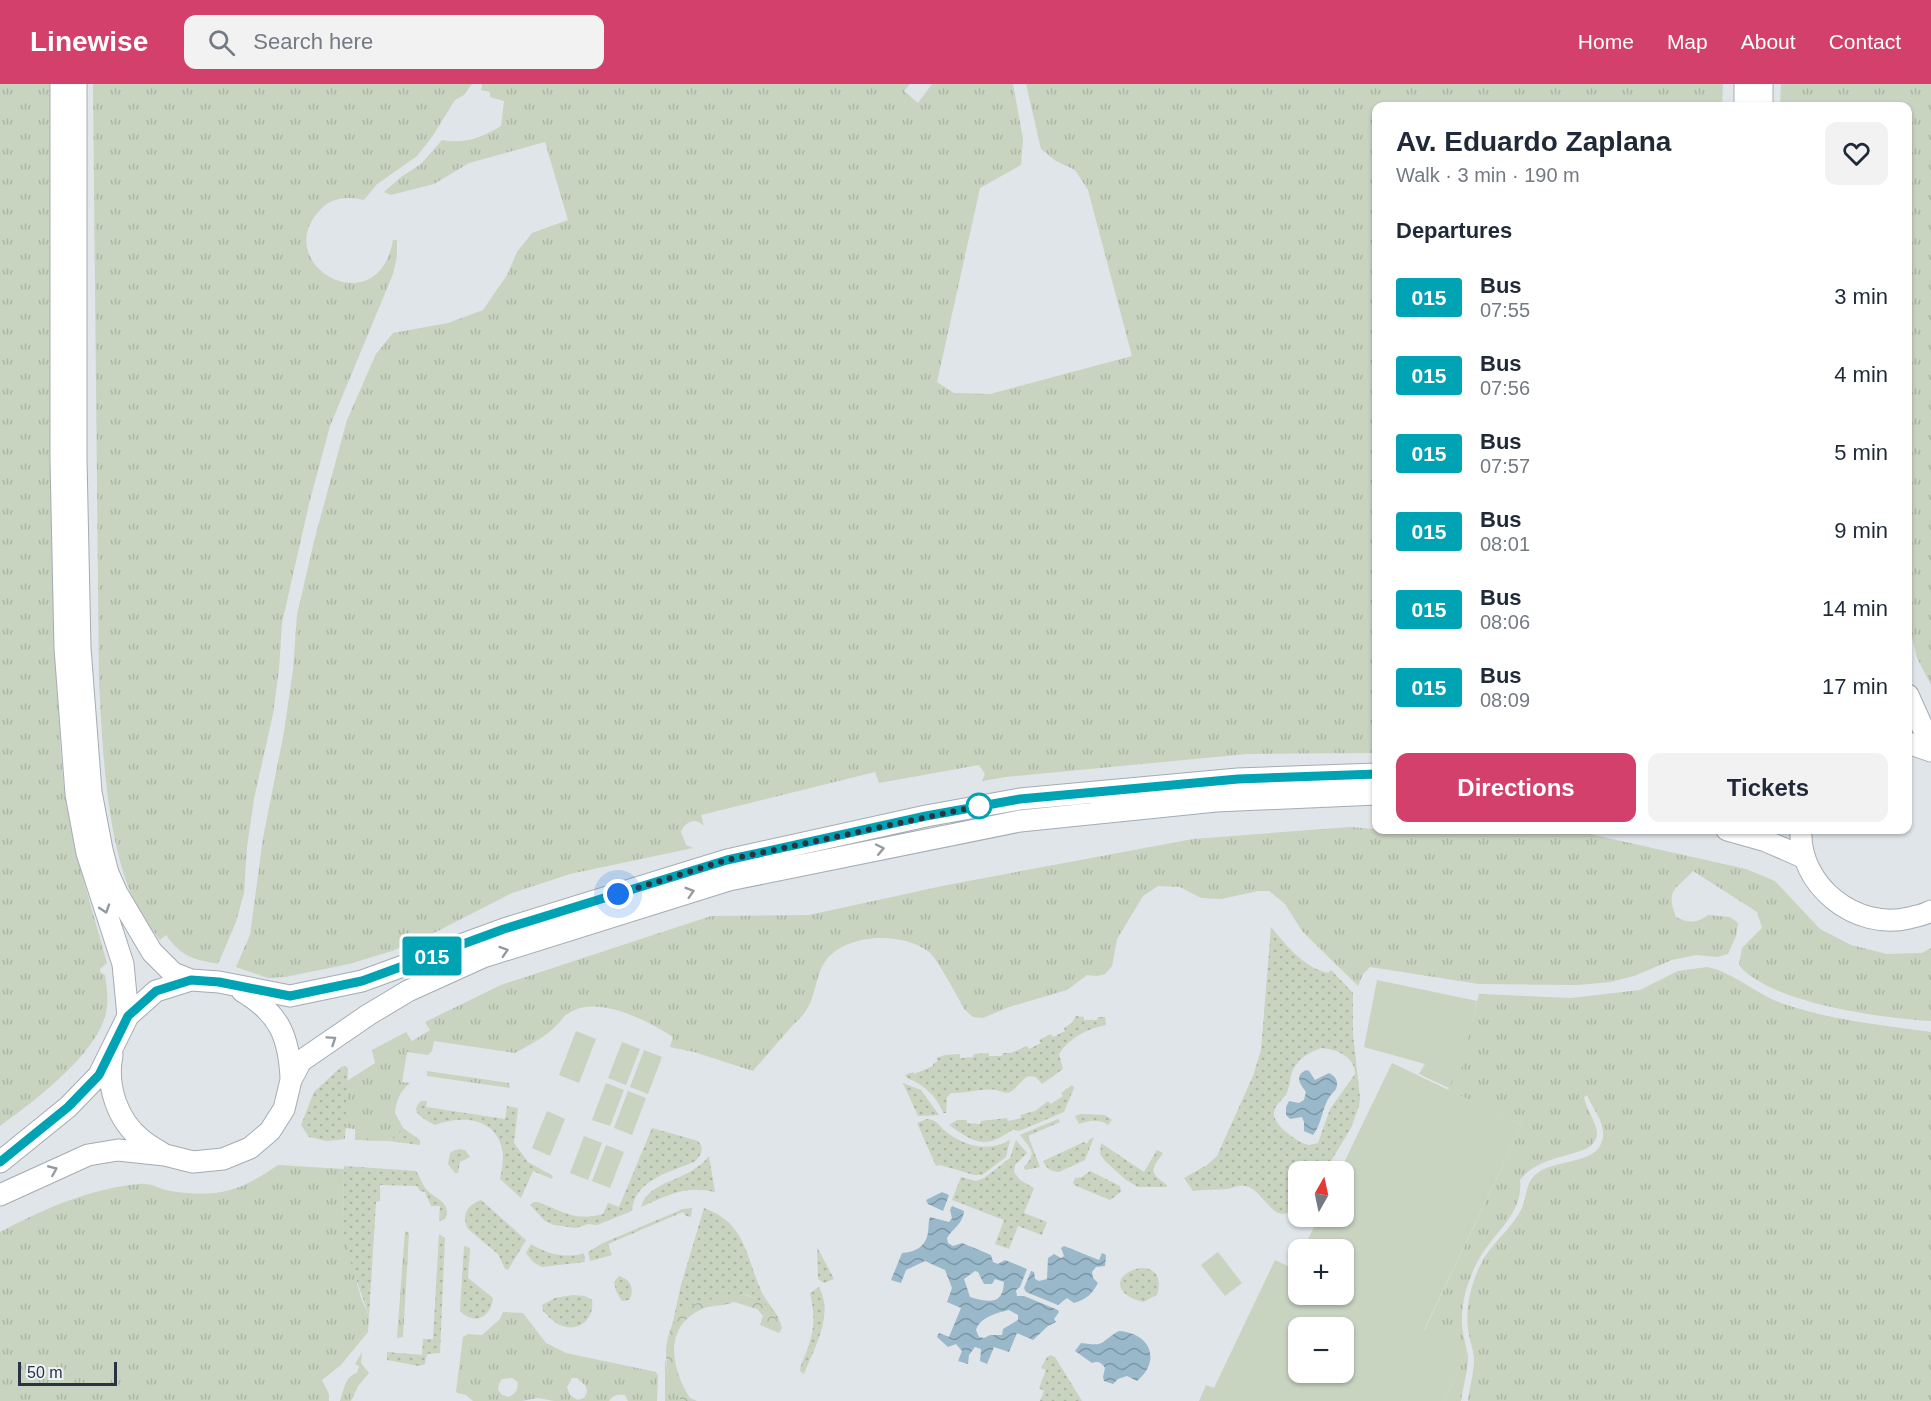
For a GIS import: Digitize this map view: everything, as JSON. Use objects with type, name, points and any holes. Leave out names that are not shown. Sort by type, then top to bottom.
[{"type":"main road","points":[[61,84],[61,459],[68,693],[76,794],[87,853],[123,963],[128,1016]]},
{"type":"main road","points":[[76,84],[76,459],[80,648],[91,792],[102,850],[108,873],[117,893],[152,952],[173,973],[191,980],[219,982],[290,996],[362,981],[504,929],[727,860],[926,816],[1008,801],[1238,779],[1372,774]]},
{"type":"main road","points":[[1745,84],[1745,102]]},
{"type":"main road","points":[[1761,102],[1762,84]]},
{"type":"main road","points":[[1912,704],[1931,746]]},
{"type":"main road","points":[[1912,744],[1931,751]]},
{"type":"main road","points":[[0,1195],[88,1155],[118,1150],[165,1155],[194,1162],[223,1159],[250,1148],[270,1131],[284,1108],[291,1080],[301,1061],[408,992],[483,957],[729,880],[1020,821],[1215,801],[1372,795]]},
{"type":"main road","points":[[1741,834],[1766,841],[1805,858]]},
{"type":"main road","points":[[1802,834],[1805,858],[1818,885],[1840,905],[1867,918],[1898,921],[1927,914],[1931,910]]},
{"type":"main road","points":[[0,1162],[68,1107],[99,1075],[128,1016],[156,991],[191,980]]},
{"type":"main road","points":[[234,986],[259,1001],[279,1024],[290,1051],[291,1080]]},
{"type":"main road","points":[[115,1040],[109,1067],[112,1094],[123,1119],[141,1140],[165,1155]]},
{"type":"green space","points":[[0,84],[52,84],[60,745],[72,830],[107,963],[100,969],[105,975],[107,1001],[105,1017],[88,1048],[60,1078],[0,1126]]},
{"type":"green space","points":[[93,84],[472,84],[464,95],[455,100],[417,156],[376,185],[364,200],[341,198],[325,205],[308,230],[307,249],[316,266],[331,278],[349,283],[368,280],[383,266],[393,240],[397,240],[397,256],[393,274],[330,426],[309,504],[282,623],[273,714],[254,799],[247,847],[244,893],[236,922],[218,964],[183,953],[166,935],[160,940],[143,917],[129,889],[120,861],[108,801],[99,682]]},
{"type":"green space","points":[[482,84],[910,84],[904,91],[918,103],[932,84],[1013,84],[1023,139],[1021,165],[980,188],[937,382],[954,393],[990,394],[1132,356],[1088,190],[1075,170],[1056,161],[1041,149],[1026,84],[1723,84],[1722,102],[1372,102],[1372,753],[1247,754],[982,781],[985,774],[979,765],[879,783],[875,772],[701,815],[704,826],[694,821],[685,825],[681,832],[686,845],[693,848],[570,874],[512,893],[426,937],[392,951],[349,964],[285,977],[268,978],[236,967],[250,935],[263,838],[284,732],[293,670],[297,615],[314,541],[347,420],[376,354],[393,333],[448,323],[483,310],[507,275],[517,252],[532,233],[568,220],[545,142],[469,163],[434,184],[391,195],[384,192],[421,164],[442,140],[473,139],[501,126],[504,101],[490,97],[490,92],[481,90]]},
{"type":"green space","points":[[1781,84],[1931,84],[1931,685],[1917,658],[1912,637],[1912,102],[1780,102]]},
{"type":"green space","points":[[1350,827],[1372,829],[1372,834],[1590,834],[1746,869],[1775,881],[1820,929],[1851,945],[1887,954],[1922,953],[1931,948],[1931,1021],[1857,1012],[1829,1006],[1776,990],[1754,978],[1739,965],[1742,948],[1762,928],[1757,912],[1693,871],[1672,895],[1676,917],[1692,922],[1708,915],[1730,917],[1738,923],[1736,936],[1728,954],[1717,957],[1696,955],[1672,960],[1634,976],[1610,982],[1578,985],[1479,984],[1370,967],[1363,974],[1358,986],[1302,931],[1285,904],[1269,891],[1258,891],[1221,899],[1201,898],[1180,887],[1158,886],[1143,896],[1117,939],[1112,966],[1105,974],[1087,975],[1067,990],[1009,1007],[983,1018],[973,1017],[965,1010],[929,952],[905,941],[876,938],[862,940],[837,950],[827,959],[820,971],[813,997],[806,1011],[753,1071],[694,1052],[670,1047],[673,1037],[650,1024],[621,1011],[591,1006],[566,1015],[548,1033],[515,1053],[434,1041],[432,1051],[428,1055],[407,1052],[402,1082],[410,1083],[399,1096],[395,1113],[403,1128],[389,1141],[355,1140],[355,1129],[345,1128],[347,1081],[375,1063],[372,1050],[406,1032],[412,1041],[430,1030],[425,1022],[501,985],[711,916],[809,915],[947,885],[1193,839]]},
{"type":"green space","points":[[1271,927],[1303,961],[1328,973],[1331,970],[1353,993],[1353,1034],[1360,1098],[1351,1128],[1331,1161],[1288,1161],[1288,1212],[1283,1214],[1271,1208],[1253,1189],[1246,1186],[1193,1191],[1184,1178],[1207,1165],[1217,1156],[1253,1076],[1261,1050]],"holes":[[[1321,1048],[1338,1052],[1352,1062],[1355,1074],[1330,1109],[1318,1143],[1305,1144],[1281,1127],[1274,1117],[1274,1112],[1287,1093],[1291,1075],[1299,1061]]]},
{"type":"green space","points":[[1707,967],[1727,974],[1771,999],[1799,1009],[1855,1021],[1931,1032],[1931,1401],[1468,1401],[1474,1360],[1467,1320],[1471,1290],[1477,1272],[1486,1255],[1520,1212],[1534,1176],[1546,1168],[1589,1156],[1600,1146],[1603,1139],[1600,1120],[1587,1095],[1584,1097],[1585,1102],[1597,1133],[1595,1141],[1586,1149],[1549,1160],[1526,1173],[1520,1180],[1518,1201],[1514,1210],[1475,1267],[1466,1291],[1462,1311],[1467,1351],[1424,1331],[1522,1125],[1448,1090],[1455,1072],[1459,1074],[1479,994],[1571,998],[1640,990],[1678,971]]},
{"type":"green space","points":[[1377,980],[1477,1001],[1460,1074],[1455,1073],[1449,1088],[1419,1074],[1425,1064],[1364,1047]]},
{"type":"green space","points":[[1076,1016],[1084,1017],[1084,1020],[1097,1020],[1098,1017],[1105,1017],[1106,1025],[1086,1031],[1068,1043],[1059,1054],[1063,1069],[1042,1084],[1036,1077],[1028,1076],[1008,1093],[979,1090],[951,1093],[947,1097],[946,1113],[943,1113],[929,1091],[905,1075],[913,1072],[914,1074],[933,1066],[938,1061],[936,1058],[945,1055],[960,1054],[960,1058],[989,1053],[989,1056],[1002,1056],[1003,1053],[1011,1053],[1027,1046],[1029,1049],[1041,1043],[1039,1040],[1051,1034],[1053,1037],[1065,1031],[1064,1028],[1072,1023]]},
{"type":"green space","points":[[576,1031],[596,1039],[579,1083],[559,1075]]},
{"type":"green space","points":[[622,1042],[640,1049],[626,1085],[608,1078]]},
{"type":"green space","points":[[644,1050],[662,1057],[648,1094],[630,1087]]},
{"type":"green space","points":[[1392,1063],[1522,1125],[1424,1330],[1467,1351],[1444,1401],[1199,1401],[1206,1385],[1214,1388],[1275,1260],[1288,1266],[1288,1305],[1354,1305],[1354,1239],[1308,1239],[1314,1227],[1354,1227],[1354,1161],[1345,1161]]},
{"type":"green space","points":[[341,1067],[348,1068],[345,1139],[327,1141],[309,1137],[301,1125],[314,1092]]},
{"type":"green space","points":[[427,1071],[509,1083],[510,1088],[427,1076]]},
{"type":"green space","points":[[606,1083],[624,1090],[610,1126],[592,1120]]},
{"type":"green space","points":[[903,1083],[921,1090],[939,1115],[918,1116]]},
{"type":"green space","points":[[1072,1085],[1074,1088],[1064,1112],[1019,1131],[1012,1130],[995,1140],[980,1142],[949,1125],[957,1120],[980,1124],[981,1121],[1007,1118],[1008,1121],[1021,1118],[1020,1115],[1035,1111],[1048,1101],[1051,1104],[1063,1096],[1061,1093]]},
{"type":"green space","points":[[628,1091],[646,1098],[632,1135],[614,1128]]},
{"type":"green space","points":[[421,1101],[427,1101],[426,1107],[505,1119],[507,1106],[518,1108],[514,1143],[528,1162],[553,1176],[552,1179],[533,1171],[521,1198],[500,1179],[503,1162],[502,1149],[497,1135],[490,1128],[464,1120],[435,1125],[417,1112],[417,1105]]},
{"type":"green space","points":[[547,1111],[565,1119],[550,1156],[532,1148]]},
{"type":"green space","points":[[1105,1115],[1112,1120],[1108,1125],[1094,1121],[1079,1124],[1075,1116]]},
{"type":"green space","points":[[927,1119],[936,1122],[958,1140],[975,1146],[993,1146],[1010,1140],[1006,1157],[982,1175],[936,1166],[917,1123]]},
{"type":"green space","points":[[1058,1119],[1060,1122],[1028,1136],[1040,1167],[1025,1170],[1024,1167],[1029,1162],[1032,1153],[1020,1135]]},
{"type":"green space","points":[[403,1128],[420,1140],[420,1145],[389,1141]]},
{"type":"green space","points":[[652,1128],[698,1141],[701,1152],[694,1162],[664,1174],[646,1185],[634,1200],[632,1211],[597,1225],[588,1224],[576,1228],[554,1225],[545,1221],[530,1205],[537,1202],[569,1214],[585,1217],[603,1214],[608,1203],[619,1207]]},
{"type":"green space","points":[[584,1136],[602,1143],[588,1180],[570,1173]]},
{"type":"green space","points":[[1094,1137],[1085,1160],[1059,1172],[1047,1168],[1043,1161],[1084,1142],[1087,1144]]},
{"type":"green space","points":[[1016,1140],[1027,1153],[1015,1165],[1014,1172],[1020,1180],[1034,1188],[1024,1213],[1047,1222],[1042,1235],[1018,1226],[1009,1249],[995,1244],[1004,1220],[952,1200],[961,1177],[976,1181],[984,1178],[1010,1158]]},
{"type":"green space","points":[[1101,1143],[1144,1172],[1157,1150],[1163,1153],[1153,1170],[1167,1187],[1138,1187],[1126,1180],[1100,1154]]},
{"type":"green space","points":[[606,1145],[624,1152],[610,1188],[592,1181]]},
{"type":"green space","points":[[461,1149],[466,1151],[470,1157],[460,1162],[458,1173],[455,1173],[448,1164],[450,1153]]},
{"type":"green space","points":[[709,1156],[715,1192],[686,1191],[668,1195],[641,1207],[645,1198],[652,1191],[691,1171]]},
{"type":"green space","points":[[278,1165],[344,1169],[343,1229],[361,1298],[369,1316],[368,1332],[341,1365],[322,1380],[329,1394],[329,1401],[0,1401],[0,1232],[67,1201],[102,1190],[143,1184],[170,1191],[215,1193],[239,1187]]},
{"type":"green space","points":[[344,1166],[416,1171],[426,1189],[442,1201],[447,1209],[445,1219],[439,1221],[440,1206],[431,1206],[425,1192],[420,1191],[417,1186],[380,1185],[380,1201],[376,1202],[369,1316],[352,1267],[343,1229]]},
{"type":"green space","points":[[1090,1171],[1120,1186],[1121,1192],[1110,1200],[1074,1185],[1075,1178],[1082,1177]]},
{"type":"green space","points":[[481,1200],[526,1240],[508,1270],[505,1269],[498,1254],[468,1229],[466,1224],[467,1211]]},
{"type":"green space","points":[[692,1208],[691,1217],[686,1216],[683,1212],[608,1244],[612,1255],[590,1261],[588,1252],[603,1243],[683,1209]]},
{"type":"green space","points":[[704,1208],[718,1214],[736,1231],[762,1294],[782,1328],[767,1305],[748,1295],[740,1294],[692,1305],[681,1314],[671,1330],[681,1285]]},
{"type":"green space","points":[[405,1231],[409,1233],[403,1337],[397,1338]]},
{"type":"green space","points":[[439,1234],[445,1238],[440,1353],[428,1354],[425,1364],[419,1366],[387,1360],[387,1352],[422,1355],[423,1339],[433,1339]]},
{"type":"green space","points":[[531,1244],[557,1254],[571,1256],[584,1253],[585,1262],[542,1267],[533,1262],[526,1253]]},
{"type":"green space","points":[[464,1246],[470,1248],[468,1278],[493,1298],[492,1305],[486,1314],[477,1318],[466,1316],[460,1311]]},
{"type":"green space","points":[[817,1247],[834,1279],[824,1283],[818,1279]]},
{"type":"green space","points":[[1218,1252],[1242,1283],[1225,1296],[1201,1265]]},
{"type":"green space","points":[[1140,1268],[1154,1272],[1159,1284],[1157,1295],[1143,1302],[1127,1295],[1120,1285],[1124,1275]]},
{"type":"green space","points":[[619,1276],[631,1285],[632,1292],[629,1300],[622,1301],[616,1291],[614,1282]]},
{"type":"green space","points":[[819,1287],[825,1309],[824,1320],[818,1342],[804,1374],[800,1371],[801,1365],[813,1330],[810,1293]]},
{"type":"green space","points":[[736,1293],[764,1303],[774,1312],[782,1328],[779,1333],[760,1325],[763,1316],[757,1309],[734,1302],[702,1309],[687,1319],[675,1339],[675,1363],[690,1398],[697,1401],[682,1401],[675,1391],[667,1366],[666,1353],[671,1327],[687,1308],[705,1300]]},
{"type":"green space","points":[[585,1296],[592,1300],[590,1314],[583,1324],[565,1327],[543,1311],[542,1305],[555,1298]]},
{"type":"green space","points":[[503,1312],[523,1313],[546,1343],[566,1353],[656,1372],[658,1376],[657,1401],[628,1401],[625,1395],[620,1395],[614,1396],[609,1401],[554,1401],[538,1398],[522,1401],[473,1401],[466,1395],[457,1393],[463,1337],[468,1334],[482,1335],[500,1319]],"holes":[[[512,1378],[517,1381],[516,1390],[509,1397],[502,1395],[498,1390],[499,1384],[502,1379]],[[572,1378],[577,1378],[586,1386],[587,1392],[584,1398],[578,1400],[570,1395],[567,1387]]]},
{"type":"green space","points":[[1467,1351],[1467,1367],[1461,1401],[1444,1401]]},
{"type":"green space","points":[[362,1352],[361,1363],[369,1373],[358,1386],[351,1401],[340,1401],[347,1380],[357,1373],[359,1366],[355,1364]]},
{"type":"green space","points":[[1051,1355],[1055,1357],[1082,1401],[1040,1401],[1044,1391],[1039,1388],[1046,1370],[1041,1368],[1047,1357]]},
{"type":"green space","points":[[665,1359],[668,1372],[682,1401],[665,1401]]},
{"type":"water","points":[[1306,1070],[1315,1080],[1329,1073],[1335,1077],[1337,1082],[1336,1089],[1327,1100],[1313,1135],[1304,1131],[1302,1117],[1290,1119],[1286,1115],[1289,1101],[1299,1103],[1304,1100],[1306,1092],[1299,1077]]},
{"type":"water","points":[[942,1192],[949,1195],[943,1211],[928,1204],[926,1200]]},
{"type":"water","points":[[952,1206],[964,1211],[960,1223],[947,1238],[948,1243],[953,1246],[962,1243],[991,1255],[993,1262],[998,1264],[1005,1260],[1027,1269],[1020,1287],[1016,1290],[1017,1296],[1024,1296],[1059,1312],[1054,1319],[1056,1322],[1033,1340],[1017,1333],[1009,1352],[994,1347],[987,1364],[980,1361],[981,1349],[975,1347],[969,1355],[968,1364],[958,1361],[962,1351],[956,1344],[948,1347],[937,1337],[939,1333],[949,1337],[961,1308],[947,1302],[952,1288],[945,1270],[925,1261],[906,1270],[901,1283],[891,1280],[902,1253],[915,1250],[925,1241],[930,1217],[949,1222],[952,1218],[950,1210]],"holes":[[[975,1271],[978,1272],[984,1284],[992,1284],[995,1279],[1004,1282],[998,1299],[988,1301],[970,1297],[964,1279]],[[1009,1310],[1018,1315],[1018,1320],[1003,1329],[1002,1335],[979,1337],[976,1330],[981,1322],[990,1316]]]},
{"type":"water","points":[[1064,1246],[1099,1260],[1102,1253],[1106,1255],[1105,1266],[1096,1267],[1092,1272],[1093,1278],[1098,1283],[1091,1293],[1074,1303],[1067,1298],[1058,1305],[1026,1292],[1024,1288],[1031,1271],[1034,1272],[1035,1279],[1039,1281],[1047,1279],[1048,1258],[1054,1254],[1061,1258],[1064,1256],[1061,1248]]},
{"type":"water","points":[[1119,1331],[1130,1333],[1145,1342],[1149,1349],[1149,1365],[1137,1381],[1127,1376],[1118,1379],[1113,1384],[1104,1381],[1105,1368],[1102,1364],[1092,1363],[1075,1351],[1081,1343],[1099,1344]]},
{"type":"bus line","name":"015","points":[[0,1162],[68,1107],[99,1075],[128,1016],[156,991],[191,980],[219,982],[290,996],[362,981],[504,929],[727,860],[926,816],[1020,799],[1238,779],[1372,774]]},
{"type":"route","points":[[618,894],[727,860],[979,806]]}]
